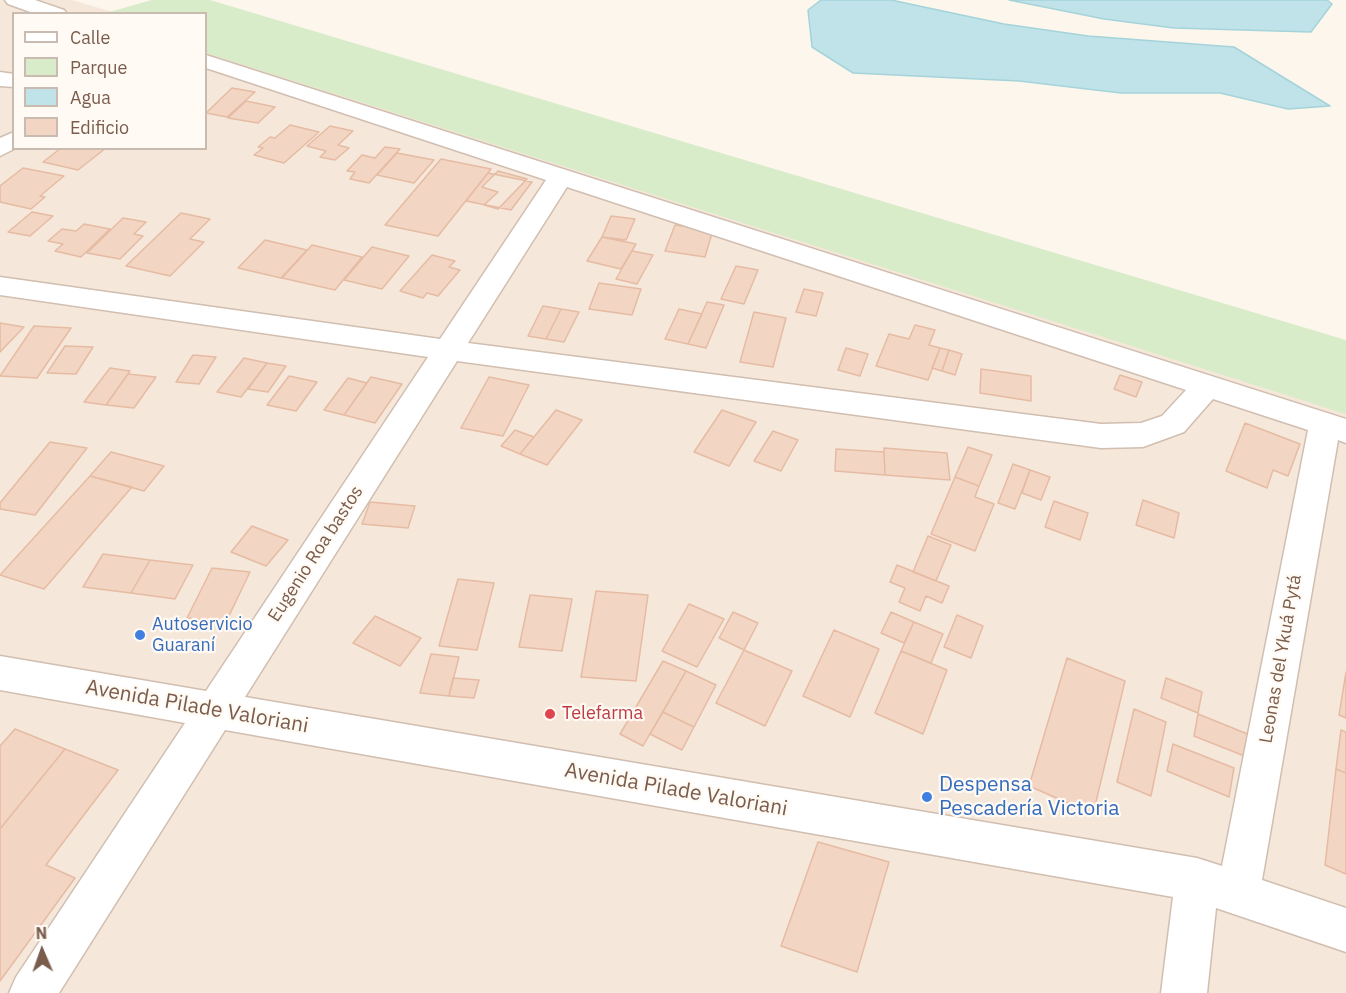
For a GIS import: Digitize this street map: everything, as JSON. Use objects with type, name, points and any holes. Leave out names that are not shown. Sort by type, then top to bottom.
[{"type":"street","points":[[15,0],[51,12]]},
{"type":"street","points":[[207,61],[1335,428]]},
{"type":"street","name":"Eugenio Roa bastos","points":[[32,993],[561,176]]},
{"type":"street","points":[[0,286],[448,350],[1101,436],[1143,435],[1173,424],[1206,387]]},
{"type":"street","name":"Leonas del Ykuá Pytá","points":[[1238,894],[1335,428]]},
{"type":"street","name":"Avenida Pilade Valoriani","points":[[0,672],[1197,880],[1346,930]]},
{"type":"street","points":[[1184,993],[1197,880]]},
{"type":"shaded area","points":[[0,0],[72,0],[113,12],[12,12],[12,150],[207,150],[207,41],[1346,396],[1346,993],[0,993]]},
{"type":"green space","points":[[152,0],[210,0],[1346,340],[1346,414],[207,53],[207,12],[110,12]]},
{"type":"water","points":[[821,0],[891,0],[1004,24],[1088,36],[1234,47],[1330,106],[1288,109],[1220,93],[1121,93],[1019,81],[853,73],[812,47],[808,10]]},
{"type":"water","points":[[1009,0],[1327,0],[1332,4],[1311,32],[1174,28],[1104,19]]},
{"type":"building","points":[[232,88],[255,92],[227,117],[207,112]]},
{"type":"building","points":[[246,101],[275,107],[258,123],[228,118]]},
{"type":"building","points":[[290,125],[319,132],[284,163],[254,155],[263,148],[258,147],[270,137],[275,138]]},
{"type":"building","points":[[330,126],[353,131],[338,145],[349,148],[335,160],[320,157],[326,151],[307,146]]},
{"type":"building","points":[[385,147],[400,149],[369,183],[350,179],[355,172],[347,171],[362,155],[375,158]]},
{"type":"building","points":[[58,150],[103,150],[78,170],[43,162]]},
{"type":"building","points":[[397,153],[434,160],[414,183],[377,175]]},
{"type":"building","points":[[441,159],[491,169],[438,236],[385,225]]},
{"type":"building","points":[[23,168],[64,176],[40,196],[45,197],[31,209],[0,202],[0,186]]},
{"type":"building","points":[[498,171],[527,179],[498,209],[484,205],[498,192],[482,187]]},
{"type":"building","points":[[488,173],[532,182],[511,210],[466,201]]},
{"type":"building","points":[[32,212],[53,216],[30,236],[8,232]]},
{"type":"building","points":[[181,213],[210,219],[190,239],[204,242],[170,276],[126,266]]},
{"type":"building","points":[[611,216],[635,219],[626,240],[602,237]]},
{"type":"building","points":[[123,218],[146,222],[134,234],[143,236],[120,259],[87,253]]},
{"type":"building","points":[[84,224],[110,229],[81,257],[55,251],[63,244],[48,241],[62,229],[76,231]]},
{"type":"building","points":[[675,225],[713,230],[705,257],[665,251]]},
{"type":"building","points":[[602,237],[636,244],[621,269],[587,261]]},
{"type":"building","points":[[265,240],[307,250],[281,278],[238,268]]},
{"type":"building","points":[[312,245],[362,257],[335,290],[282,278]]},
{"type":"building","points":[[372,247],[409,256],[382,289],[344,280]]},
{"type":"building","points":[[632,251],[653,255],[637,284],[616,279]]},
{"type":"building","points":[[432,255],[455,261],[449,267],[460,270],[438,296],[427,293],[423,298],[400,291]]},
{"type":"building","points":[[736,266],[758,270],[744,304],[721,299]]},
{"type":"building","points":[[599,283],[641,289],[632,315],[589,309]]},
{"type":"building","points":[[804,289],[823,293],[816,316],[796,312]]},
{"type":"building","points":[[707,302],[724,305],[706,348],[688,344]]},
{"type":"building","points":[[543,306],[561,309],[546,339],[528,336]]},
{"type":"building","points":[[561,309],[579,312],[564,342],[546,339]]},
{"type":"building","points":[[679,309],[702,314],[688,344],[665,339]]},
{"type":"building","points":[[754,312],[786,318],[773,367],[740,362]]},
{"type":"building","points":[[0,323],[24,327],[0,352]]},
{"type":"building","points":[[915,325],[935,330],[929,345],[940,348],[928,380],[876,366],[889,334],[909,339]]},
{"type":"building","points":[[34,326],[71,328],[37,378],[0,376]]},
{"type":"building","points":[[65,346],[93,347],[76,374],[47,373]]},
{"type":"building","points":[[846,348],[868,354],[860,376],[838,370]]},
{"type":"building","points":[[940,348],[949,350],[942,371],[932,368]]},
{"type":"building","points":[[949,350],[962,354],[955,375],[942,371]]},
{"type":"building","points":[[193,355],[216,357],[199,384],[176,382]]},
{"type":"building","points":[[244,358],[267,363],[241,397],[217,392]]},
{"type":"building","points":[[267,363],[286,366],[268,392],[248,389]]},
{"type":"building","points":[[110,368],[130,371],[106,405],[84,402]]},
{"type":"building","points":[[981,369],[1031,376],[1031,401],[980,393]]},
{"type":"building","points":[[128,374],[156,377],[134,408],[106,405]]},
{"type":"building","points":[[1120,375],[1142,382],[1136,397],[1114,389]]},
{"type":"building","points":[[289,376],[317,382],[296,411],[267,405]]},
{"type":"building","points":[[371,377],[402,384],[375,423],[344,415]]},
{"type":"building","points":[[489,377],[529,385],[503,436],[461,428]]},
{"type":"building","points":[[348,378],[367,383],[344,415],[324,410]]},
{"type":"building","points":[[556,410],[582,420],[547,465],[520,454]]},
{"type":"building","points":[[722,410],[756,422],[729,466],[694,452]]},
{"type":"building","points":[[1245,423],[1300,444],[1288,476],[1273,470],[1267,488],[1226,471]]},
{"type":"building","points":[[515,430],[534,437],[520,454],[501,446]]},
{"type":"building","points":[[773,431],[798,440],[781,471],[754,461]]},
{"type":"building","points":[[50,442],[87,448],[35,515],[0,509],[0,503]]},
{"type":"building","points":[[968,447],[992,455],[979,486],[955,477]]},
{"type":"building","points":[[884,448],[947,453],[950,480],[885,475]]},
{"type":"building","points":[[836,449],[884,452],[885,475],[835,471]]},
{"type":"building","points":[[111,452],[164,466],[144,491],[90,476]]},
{"type":"building","points":[[1013,464],[1030,470],[1015,509],[998,503]]},
{"type":"building","points":[[1030,470],[1050,477],[1041,500],[1022,493]]},
{"type":"building","points":[[90,476],[132,487],[44,589],[0,575]]},
{"type":"building","points":[[955,477],[979,486],[975,497],[994,504],[975,551],[931,534]]},
{"type":"building","points":[[1143,500],[1179,513],[1174,538],[1136,525]]},
{"type":"building","points":[[1054,501],[1088,513],[1080,540],[1045,527]]},
{"type":"building","points":[[370,502],[415,506],[408,528],[362,524]]},
{"type":"building","points":[[252,526],[288,540],[266,566],[231,552]]},
{"type":"building","points":[[928,536],[951,545],[936,581],[913,572]]},
{"type":"building","points":[[103,554],[150,560],[131,593],[83,587]]},
{"type":"building","points":[[150,560],[193,565],[175,599],[131,593]]},
{"type":"building","points":[[897,565],[949,586],[942,603],[926,596],[920,611],[899,602],[905,588],[890,582]]},
{"type":"building","points":[[212,568],[250,572],[226,622],[187,618]]},
{"type":"building","points":[[458,579],[494,583],[477,650],[439,646]]},
{"type":"building","points":[[596,591],[648,595],[636,681],[581,677]]},
{"type":"building","points":[[530,595],[572,599],[562,651],[519,647]]},
{"type":"building","points":[[689,604],[724,619],[697,667],[662,651]]},
{"type":"building","points":[[733,612],[758,623],[744,650],[719,638]]},
{"type":"building","points":[[891,612],[914,622],[904,643],[881,633]]},
{"type":"building","points":[[957,615],[983,626],[971,658],[944,647]]},
{"type":"building","points":[[375,616],[421,638],[400,666],[353,643]]},
{"type":"building","points":[[914,622],[943,634],[931,663],[901,651]]},
{"type":"building","points":[[834,630],[879,649],[850,717],[803,696]]},
{"type":"building","points":[[744,650],[792,671],[765,726],[716,703]]},
{"type":"building","points":[[901,651],[947,670],[923,734],[875,713]]},
{"type":"building","points":[[431,654],[459,657],[449,696],[420,693]]},
{"type":"building","points":[[1067,658],[1125,681],[1093,814],[1029,786]]},
{"type":"building","points":[[663,661],[686,671],[643,746],[620,734]]},
{"type":"building","points":[[686,671],[716,685],[694,727],[663,712]]},
{"type":"building","points":[[1346,672],[1346,718],[1339,715]]},
{"type":"building","points":[[453,678],[479,680],[474,698],[449,696]]},
{"type":"building","points":[[1166,678],[1202,692],[1198,713],[1161,698]]},
{"type":"building","points":[[1134,709],[1166,722],[1151,796],[1117,782]]},
{"type":"building","points":[[663,712],[694,727],[682,750],[650,734]]},
{"type":"building","points":[[1198,714],[1255,737],[1252,759],[1194,736]]},
{"type":"building","points":[[15,729],[65,749],[0,829],[0,746]]},
{"type":"building","points":[[1341,730],[1346,732],[1346,773],[1336,769]]},
{"type":"building","points":[[1173,744],[1234,768],[1229,797],[1167,771]]},
{"type":"building","points":[[65,749],[118,770],[46,865],[75,878],[0,981],[0,829]]},
{"type":"building","points":[[1336,769],[1346,773],[1346,874],[1325,865]]},
{"type":"building","points":[[818,842],[889,862],[857,972],[781,946]]},
{"type":"place","name":"Autoservicio Guaraní","points":[[140,635]]},
{"type":"place","name":"Telefarma","points":[[550,714]]},
{"type":"place","name":"Despensa Pescadería Victoria","points":[[927,797]]}]
